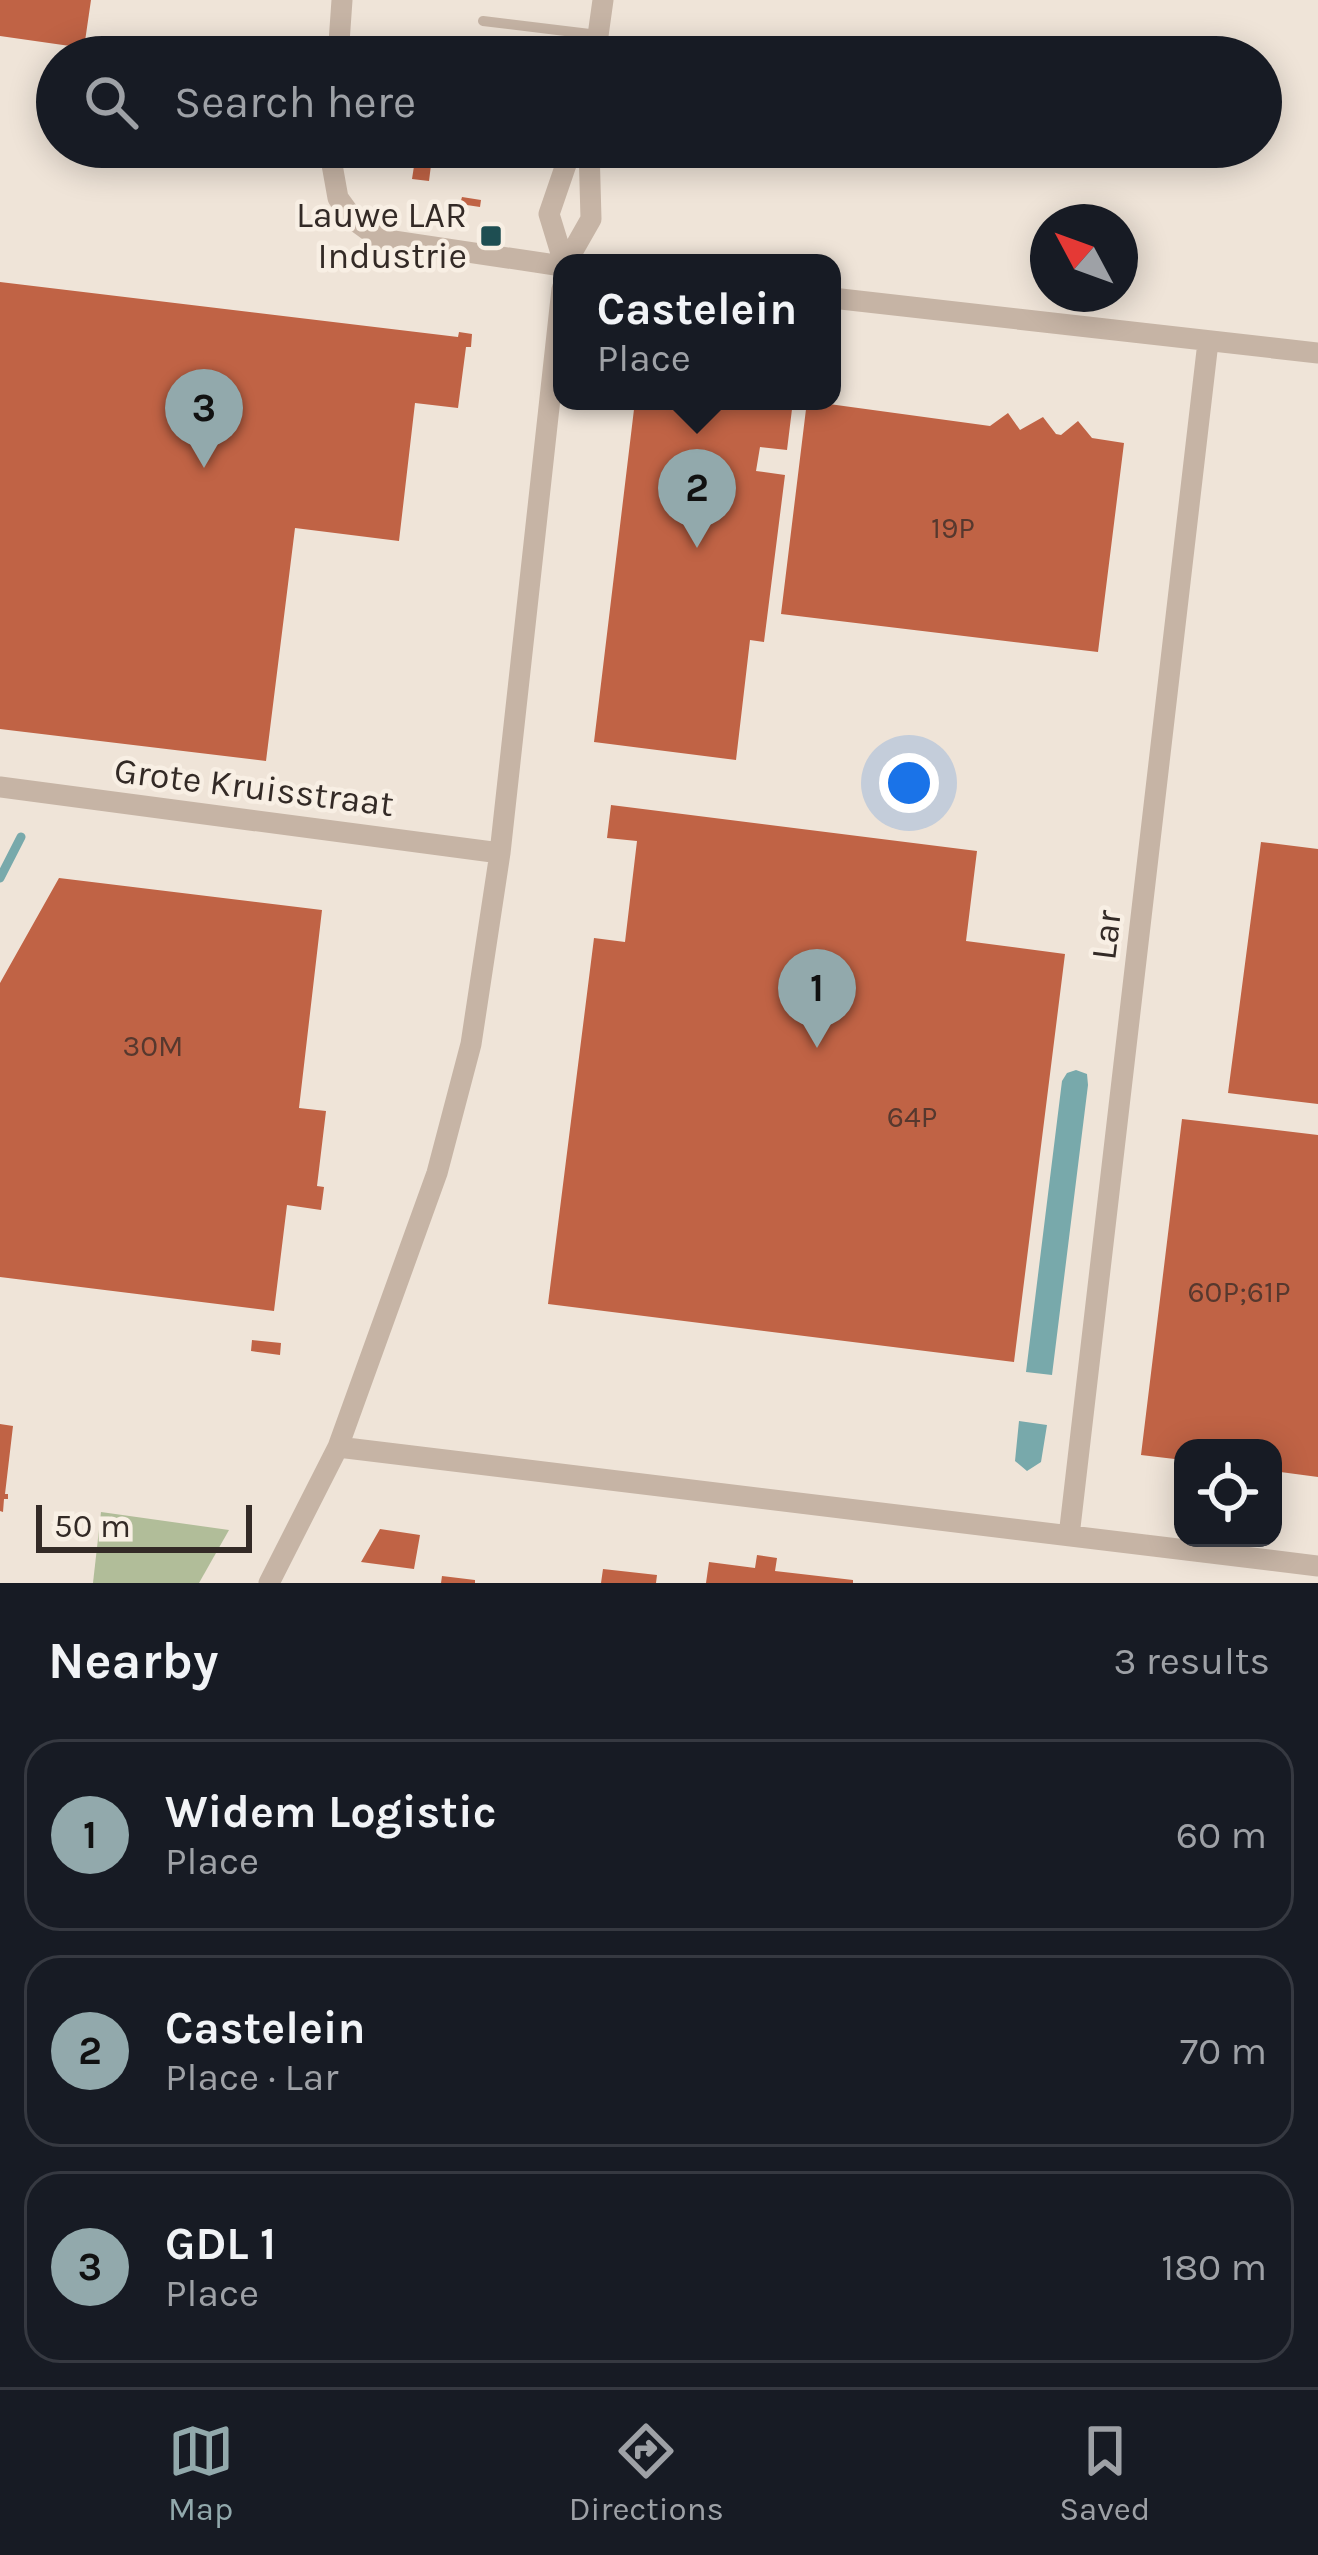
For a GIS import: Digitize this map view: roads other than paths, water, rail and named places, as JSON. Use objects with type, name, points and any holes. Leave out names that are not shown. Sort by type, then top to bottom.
[{"type":"street","points":[[339,36],[342,0]]},
{"type":"street","points":[[598,36],[603,0]]},
{"type":"street","points":[[334,168],[338,198],[354,220],[380,239],[553,263]]},
{"type":"street","points":[[561,254],[549,214],[565,168]]},
{"type":"street","points":[[570,254],[591,220],[590,168]]},
{"type":"street","points":[[841,299],[1318,353]]},
{"type":"street","name":"Lar","points":[[1069,1536],[1208,342]]},
{"type":"street","points":[[269,1583],[338,1447],[437,1173],[471,1044],[500,853],[553,371]]},
{"type":"street","name":"Grote Kruisstraat","points":[[0,787],[500,853]]},
{"type":"street","points":[[338,1447],[1318,1566]]},
{"type":"lane","points":[[483,21],[551,36]]},
{"type":"water","points":[[1076,1070],[1087,1074],[1088,1085],[1052,1375],[1026,1372],[1062,1081]]},
{"type":"water","points":[[1019,1421],[1047,1425],[1041,1462],[1027,1471],[1015,1461]]},
{"type":"waterway","points":[[0,878],[21,837]]},
{"type":"place","name":"Lauwe LAR Industrie","points":[[491,236]]},
{"type":"place","name":"GDL 1","points":[[204,468]]},
{"type":"place","name":"Castelein","points":[[697,548]]},
{"type":"place","name":"Widem Logistic","points":[[817,1048]]}]
